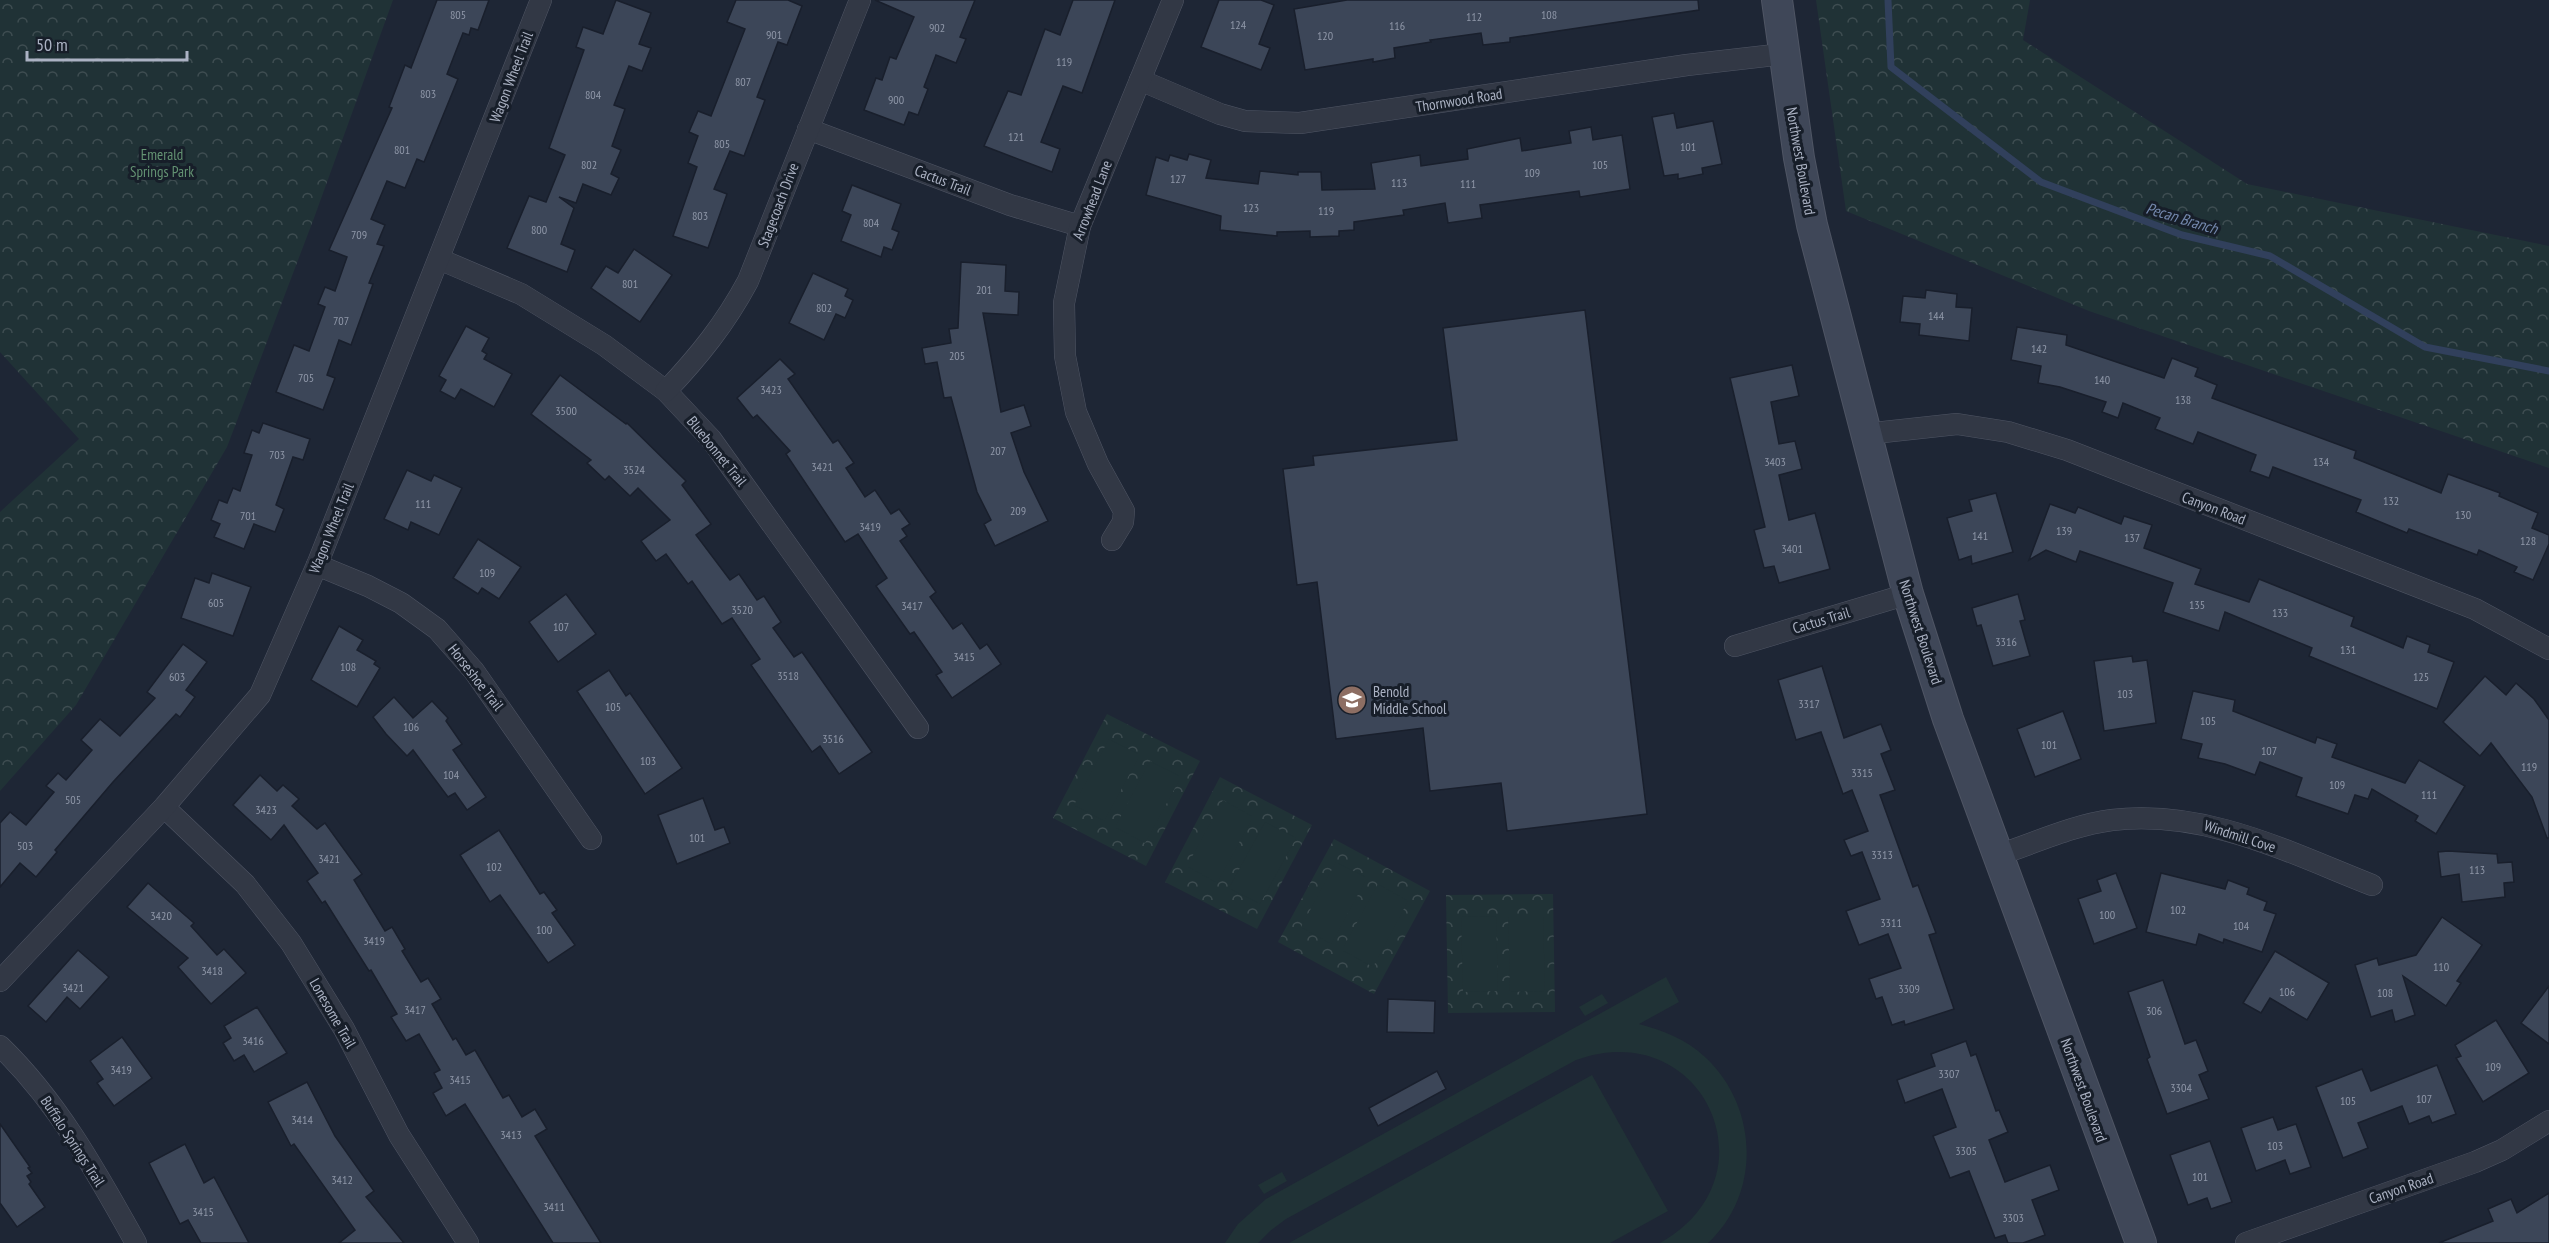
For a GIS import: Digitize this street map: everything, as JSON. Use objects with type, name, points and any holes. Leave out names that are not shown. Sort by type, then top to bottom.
[{"type":"street","name":"Wagon Wheel Trail","points":[[0,981],[164,807],[245,716],[260,695],[317,565],[541,0]]},
{"type":"street","name":"Stagecoach Drive","points":[[666,391],[705,348],[730,315],[748,281],[860,0]]},
{"type":"street","name":"Arrowhead Lane","points":[[1112,540],[1123,522],[1124,511],[1098,464],[1076,412],[1065,356],[1064,303],[1080,226],[1173,0]]},
{"type":"street","name":"Northwest Boulevard","points":[[1777,0],[1809,209],[1908,594],[1948,719],[2141,1243]]},
{"type":"street","name":"Thornwood Road","points":[[1140,80],[1220,114],[1254,122],[1300,123],[1687,65],[1784,54]]},
{"type":"street","name":"Cactus Trail","points":[[808,129],[1010,205],[1080,226]]},
{"type":"street","name":"Bluebonnet Trail","points":[[439,259],[521,294],[604,345],[666,391],[711,439],[918,728]]},
{"type":"street","name":"Canyon Road","points":[[1865,434],[1957,424],[2008,432],[2057,447],[2475,609],[2549,649]]},
{"type":"street","name":"Horseshoe Trail","points":[[317,565],[401,603],[437,629],[474,671],[591,839]]},
{"type":"street","name":"Cactus Trail","points":[[1735,646],[1908,594]]},
{"type":"street","name":"Lonesome Trail","points":[[164,807],[245,884],[291,943],[344,1029],[399,1135],[468,1243]]},
{"type":"street","name":"Windmill Cove","points":[[1998,855],[2090,824],[2113,820],[2163,819],[2219,827],[2372,885]]},
{"type":"street","name":"Buffalo Springs Trail","points":[[0,1046],[57,1110],[136,1243]]},
{"type":"street","name":"Canyon Road","points":[[2246,1243],[2475,1162],[2502,1150],[2549,1121]]},
{"type":"green space","name":"Emerald Springs Park","points":[[0,0],[393,0],[314,218],[227,447],[76,705],[0,791],[0,512],[79,439],[0,352]]},
{"type":"green space","points":[[1816,0],[2030,0],[2023,40],[2247,184],[2549,246],[2549,468],[2089,311],[1846,211]]},
{"type":"green space","points":[[1107,714],[1200,761],[1146,866],[1053,818]]},
{"type":"green space","points":[[1109,739],[1140,755],[1104,821],[1074,805]]},
{"type":"green space","points":[[1150,761],[1181,777],[1145,843],[1115,827]]},
{"type":"green space","points":[[1220,777],[1312,825],[1257,929],[1165,882]]},
{"type":"green space","points":[[1223,800],[1253,817],[1217,883],[1187,866]]},
{"type":"green space","points":[[1265,822],[1296,838],[1260,904],[1229,888]]},
{"type":"green space","points":[[1334,839],[1430,891],[1374,994],[1278,942]]},
{"type":"green space","points":[[1336,862],[1367,878],[1331,944],[1301,927]]},
{"type":"green space","points":[[1378,884],[1408,901],[1373,967],[1342,950]]},
{"type":"green space","points":[[1553,894],[1555,1012],[1448,1013],[1446,895]]},
{"type":"green space","points":[[1496,916],[1498,991],[1463,992],[1461,917]]},
{"type":"green space","points":[[1508,916],[1543,916],[1545,991],[1510,992]]},
{"type":"green space","points":[[1666,977],[1679,1002],[1639,1024],[1674,1036],[1705,1057],[1723,1077],[1735,1100],[1743,1124],[1747,1150],[1745,1175],[1738,1200],[1726,1223],[1708,1243],[1660,1243],[1696,1214],[1715,1180],[1719,1144],[1710,1109],[1689,1080],[1659,1060],[1621,1052],[1576,1060],[1286,1219],[1258,1243],[1225,1243],[1238,1224],[1266,1199]]},
{"type":"green space","points":[[1602,994],[1608,1003],[1585,1016],[1579,1007]]},
{"type":"green space","points":[[1592,1075],[1668,1211],[1610,1243],[1289,1243]]},
{"type":"green space","points":[[1282,1172],[1287,1181],[1264,1194],[1258,1185]]},
{"type":"building","points":[[437,0],[489,0],[478,30],[471,28],[469,35],[463,33],[447,74],[458,79],[424,162],[417,159],[405,188],[387,181],[371,219],[385,225],[377,244],[384,246],[369,283],[373,284],[351,345],[339,340],[327,375],[335,378],[323,410],[276,392],[294,345],[309,351],[325,307],[318,304],[325,287],[335,291],[347,257],[329,250],[392,108],[389,107],[405,65],[411,68]]},
{"type":"building","points":[[616,0],[651,13],[639,44],[651,48],[642,71],[629,66],[614,105],[625,109],[612,146],[621,150],[611,174],[619,178],[611,195],[583,184],[576,203],[559,197],[574,208],[561,244],[575,250],[567,272],[507,248],[529,196],[546,202],[565,155],[549,148],[584,50],[576,47],[583,27],[603,34]]},
{"type":"building","points":[[736,0],[788,0],[802,6],[787,45],[778,42],[757,97],[765,100],[744,156],[730,151],[714,189],[727,194],[708,248],[673,236],[697,167],[688,163],[698,136],[689,132],[698,111],[711,116],[745,29],[727,22]]},
{"type":"building","points":[[875,0],[975,0],[960,37],[966,39],[956,63],[936,55],[924,87],[928,89],[918,115],[909,112],[904,125],[864,110],[876,78],[882,80],[890,57],[896,59],[914,17]]},
{"type":"building","points":[[1073,0],[1115,0],[1082,93],[1063,86],[1041,142],[1060,149],[1052,172],[984,146],[1008,91],[1021,95],[1045,29],[1060,35]]},
{"type":"building","points":[[1219,0],[1261,0],[1274,5],[1259,44],[1270,48],[1261,70],[1201,47]]},
{"type":"building","points":[[1347,0],[1698,0],[1699,10],[1510,38],[1510,42],[1483,45],[1481,33],[1430,40],[1431,42],[1394,48],[1395,58],[1373,62],[1373,59],[1305,70],[1294,9]]},
{"type":"building","points":[[1674,113],[1677,128],[1713,121],[1722,164],[1702,168],[1703,174],[1678,179],[1678,174],[1664,176],[1652,117]]},
{"type":"building","points":[[1591,127],[1593,140],[1622,135],[1630,189],[1580,197],[1579,191],[1480,205],[1482,218],[1448,223],[1445,203],[1403,210],[1404,215],[1354,222],[1354,230],[1339,231],[1339,236],[1310,237],[1310,231],[1277,232],[1277,236],[1220,230],[1221,216],[1146,195],[1156,157],[1168,161],[1170,155],[1187,160],[1189,154],[1211,160],[1206,178],[1258,184],[1260,171],[1298,175],[1298,172],[1321,172],[1322,190],[1375,189],[1371,163],[1420,155],[1421,166],[1468,159],[1467,149],[1520,138],[1522,151],[1571,143],[1569,131]]},
{"type":"building","points":[[852,185],[901,204],[892,229],[899,232],[892,250],[884,247],[881,257],[841,241],[851,215],[842,211]]},
{"type":"building","points":[[634,249],[672,275],[640,322],[591,288],[606,266],[618,273]]},
{"type":"building","points":[[961,262],[1006,265],[1005,291],[1019,292],[1018,315],[983,313],[1001,412],[1024,405],[1031,426],[1011,433],[1024,472],[1048,521],[995,546],[984,524],[991,520],[977,492],[951,397],[944,398],[937,362],[925,364],[922,348],[951,343],[949,329],[958,328]]},
{"type":"building","points":[[813,273],[848,289],[845,296],[853,300],[845,318],[836,314],[824,340],[789,323]]},
{"type":"building","points":[[1926,290],[1957,294],[1956,307],[1972,308],[1969,341],[1919,335],[1920,324],[1900,322],[1903,296],[1925,298]]},
{"type":"building","points":[[1585,310],[1647,814],[1507,831],[1501,783],[1430,791],[1423,728],[1336,739],[1317,582],[1297,585],[1283,469],[1314,465],[1313,456],[1457,440],[1443,328]]},
{"type":"building","points":[[466,326],[489,338],[482,351],[487,354],[484,359],[512,374],[494,407],[461,389],[455,399],[440,391],[446,380],[439,376]]},
{"type":"building","points":[[2017,327],[2067,335],[2066,345],[2164,378],[2172,358],[2198,368],[2195,376],[2217,385],[2212,398],[2356,451],[2354,458],[2441,493],[2448,474],[2500,493],[2499,496],[2538,513],[2532,528],[2549,535],[2549,544],[2533,580],[2514,572],[2517,567],[2479,550],[2477,555],[2409,529],[2407,533],[2356,512],[2361,500],[2273,467],[2269,478],[2250,471],[2256,455],[2198,432],[2193,444],[2155,429],[2160,418],[2123,403],[2118,418],[2102,412],[2106,402],[2060,387],[2038,383],[2041,366],[2011,360]]},
{"type":"building","points":[[780,359],[795,374],[788,379],[833,443],[838,440],[854,463],[846,468],[865,497],[875,490],[891,514],[899,509],[910,524],[902,529],[907,536],[900,541],[936,592],[930,597],[953,629],[962,623],[980,649],[987,644],[1001,664],[952,698],[936,675],[942,672],[914,632],[910,634],[876,586],[887,578],[858,534],[845,542],[786,454],[790,451],[757,415],[753,418],[737,398]]},
{"type":"building","points":[[1792,365],[1799,396],[1771,402],[1779,444],[1795,441],[1802,469],[1779,475],[1789,520],[1815,513],[1830,569],[1779,583],[1774,566],[1764,568],[1754,530],[1765,527],[1730,378]]},
{"type":"building","points":[[560,375],[627,423],[686,481],[682,485],[711,524],[696,535],[730,580],[739,574],[757,600],[764,596],[781,622],[773,628],[794,657],[802,652],[872,752],[839,774],[820,746],[812,752],[751,665],[760,659],[732,618],[722,624],[692,581],[688,584],[666,554],[656,561],[641,541],[670,520],[638,488],[630,496],[609,476],[605,480],[587,463],[591,460],[531,414]]},
{"type":"building","points":[[263,423],[310,439],[303,460],[293,457],[276,505],[284,509],[275,532],[254,524],[244,549],[214,537],[220,524],[211,520],[219,500],[227,503],[233,488],[240,491],[252,455],[244,453],[252,430],[259,433]]},
{"type":"building","points":[[407,470],[431,481],[434,475],[462,488],[439,535],[411,522],[408,530],[384,519]]},
{"type":"building","points":[[1996,493],[2013,552],[1972,564],[1971,556],[1959,560],[1947,518],[1972,511],[1969,500]]},
{"type":"building","points":[[2050,504],[2075,513],[2078,507],[2121,524],[2124,516],[2152,525],[2144,548],[2201,569],[2195,584],[2249,602],[2259,579],[2354,617],[2351,626],[2403,648],[2407,636],[2430,645],[2428,652],[2454,662],[2437,709],[2309,656],[2312,648],[2225,612],[2219,631],[2163,612],[2173,583],[2080,551],[2076,562],[2046,550],[2029,560]]},
{"type":"building","points":[[478,539],[521,567],[499,599],[482,588],[478,594],[453,578]]},
{"type":"building","points":[[212,573],[251,587],[233,636],[181,618],[195,578],[209,583]]},
{"type":"building","points":[[566,594],[596,634],[558,662],[529,622]]},
{"type":"building","points":[[2018,594],[2025,620],[2020,621],[2030,656],[1993,666],[1981,625],[1977,626],[1972,608]]},
{"type":"building","points":[[339,626],[363,640],[357,650],[376,661],[374,664],[380,668],[357,707],[311,680]]},
{"type":"building","points":[[183,644],[207,662],[186,690],[195,697],[180,717],[176,714],[113,782],[55,850],[57,852],[36,877],[20,863],[0,887],[0,823],[10,812],[26,825],[54,792],[46,786],[58,773],[66,780],[92,750],[81,740],[100,719],[120,736],[155,698],[147,692]]},
{"type":"building","points":[[2132,656],[2133,662],[2147,660],[2156,723],[2104,731],[2094,661]]},
{"type":"building","points":[[1822,666],[1844,738],[1881,724],[1891,750],[1881,754],[1895,790],[1880,795],[1913,887],[1918,885],[1936,933],[1929,935],[1954,1009],[1905,1025],[1904,1021],[1892,1025],[1882,997],[1876,999],[1869,979],[1901,968],[1888,934],[1859,945],[1846,911],[1880,899],[1862,852],[1851,856],[1844,840],[1868,831],[1852,790],[1843,794],[1821,732],[1796,740],[1778,680]]},
{"type":"building","points":[[609,670],[626,696],[630,693],[682,768],[645,794],[577,691]]},
{"type":"building","points":[[2485,676],[2506,695],[2516,683],[2534,699],[2549,720],[2549,838],[2547,838],[2532,797],[2491,743],[2480,756],[2443,722]]},
{"type":"building","points":[[2193,691],[2235,700],[2233,711],[2315,743],[2317,737],[2337,744],[2332,757],[2405,783],[2419,760],[2465,786],[2436,834],[2415,821],[2418,816],[2372,789],[2368,799],[2355,795],[2348,814],[2296,796],[2302,778],[2260,762],[2255,775],[2225,764],[2198,758],[2202,744],[2181,739]]},
{"type":"building","points":[[394,697],[413,718],[432,701],[448,718],[446,721],[462,744],[453,750],[486,797],[467,810],[455,793],[448,797],[413,750],[407,756],[386,734],[373,717]]},
{"type":"building","points":[[2063,711],[2081,759],[2035,777],[2017,729]]},
{"type":"building","points":[[260,775],[277,791],[283,785],[299,799],[292,806],[317,829],[325,823],[362,874],[354,880],[385,931],[392,927],[405,949],[402,951],[421,982],[428,978],[441,999],[432,1004],[453,1040],[456,1038],[466,1055],[475,1050],[503,1098],[509,1095],[522,1117],[535,1109],[547,1129],[535,1136],[601,1243],[553,1243],[465,1104],[446,1116],[433,1093],[442,1088],[434,1073],[440,1070],[419,1034],[406,1041],[391,1017],[397,1014],[371,970],[369,971],[325,901],[322,903],[307,881],[318,873],[284,825],[271,840],[233,805]]},
{"type":"building","points":[[703,798],[715,830],[724,827],[730,843],[677,864],[658,815]]},
{"type":"building","points":[[499,830],[540,894],[544,892],[557,910],[552,913],[575,945],[548,963],[500,895],[490,902],[460,855]]},
{"type":"building","points":[[2438,852],[2497,854],[2498,863],[2512,862],[2514,882],[2504,883],[2505,897],[2462,902],[2459,874],[2441,877]]},
{"type":"building","points":[[2116,873],[2137,928],[2094,944],[2078,899],[2101,891],[2097,880]]},
{"type":"building","points":[[2161,873],[2225,889],[2228,880],[2249,888],[2247,894],[2267,902],[2264,910],[2276,914],[2262,952],[2224,939],[2223,943],[2199,934],[2196,945],[2146,932]]},
{"type":"building","points":[[148,883],[194,923],[191,926],[217,955],[224,949],[246,973],[211,1004],[178,967],[188,958],[127,907]]},
{"type":"building","points":[[2442,917],[2482,945],[2457,981],[2461,983],[2446,1006],[2403,976],[2415,1015],[2395,1022],[2392,1010],[2371,1017],[2355,965],[2377,958],[2379,965],[2416,955]]},
{"type":"building","points":[[78,950],[109,977],[80,1009],[67,997],[46,1022],[28,1006]]},
{"type":"building","points":[[2275,951],[2329,983],[2307,1020],[2270,998],[2261,1013],[2243,1003]]},
{"type":"building","points":[[2163,980],[2185,1044],[2196,1040],[2208,1071],[2199,1075],[2209,1099],[2167,1114],[2147,1059],[2150,1057],[2128,992]]},
{"type":"building","points":[[2549,986],[2549,1044],[2521,1023]]},
{"type":"building","points":[[1388,999],[1435,1001],[1434,1033],[1387,1032]]},
{"type":"building","points":[[257,1007],[287,1053],[254,1072],[244,1055],[234,1061],[223,1043],[231,1038],[224,1026]]},
{"type":"building","points":[[2496,1020],[2529,1073],[2483,1102],[2456,1058],[2461,1056],[2455,1045]]},
{"type":"building","points":[[122,1037],[152,1078],[114,1106],[97,1083],[103,1079],[90,1061]]},
{"type":"building","points":[[1966,1041],[1971,1056],[1976,1054],[1996,1111],[1999,1110],[2008,1132],[1989,1140],[2005,1182],[2050,1165],[2059,1190],[2032,1200],[2045,1235],[2023,1243],[2008,1243],[2005,1235],[1995,1238],[1969,1171],[1950,1178],[1933,1136],[1956,1127],[1942,1089],[1905,1103],[1897,1080],[1935,1066],[1931,1054]]},
{"type":"building","points":[[2437,1065],[2456,1114],[2432,1123],[2429,1116],[2409,1124],[2402,1106],[2358,1123],[2368,1148],[2343,1158],[2316,1087],[2362,1069],[2371,1091]]},
{"type":"building","points":[[1437,1071],[1446,1089],[1378,1126],[1369,1108]]},
{"type":"building","points":[[307,1082],[335,1136],[374,1191],[366,1197],[404,1243],[339,1243],[355,1230],[294,1144],[291,1146],[268,1102]]},
{"type":"building","points":[[2273,1117],[2278,1130],[2296,1124],[2311,1167],[2290,1174],[2285,1160],[2256,1171],[2241,1128]]},
{"type":"building","points":[[0,1124],[30,1167],[28,1168],[32,1173],[27,1176],[31,1182],[29,1184],[45,1207],[17,1227],[0,1203]]},
{"type":"building","points":[[2210,1141],[2232,1202],[2211,1209],[2207,1198],[2188,1205],[2170,1155]]},
{"type":"building","points":[[185,1144],[204,1183],[214,1177],[249,1243],[201,1243],[188,1220],[180,1224],[149,1163]]},
{"type":"building","points":[[2549,1193],[2549,1243],[2439,1243],[2493,1221],[2488,1209],[2511,1199],[2517,1213]]},
{"type":"waterway","name":"Pecan Branch","points":[[1888,0],[1891,67],[2041,182],[2182,235],[2270,256],[2425,347],[2549,371]]},
{"type":"place","name":"Benold Middle School","points":[[1352,700]]}]
